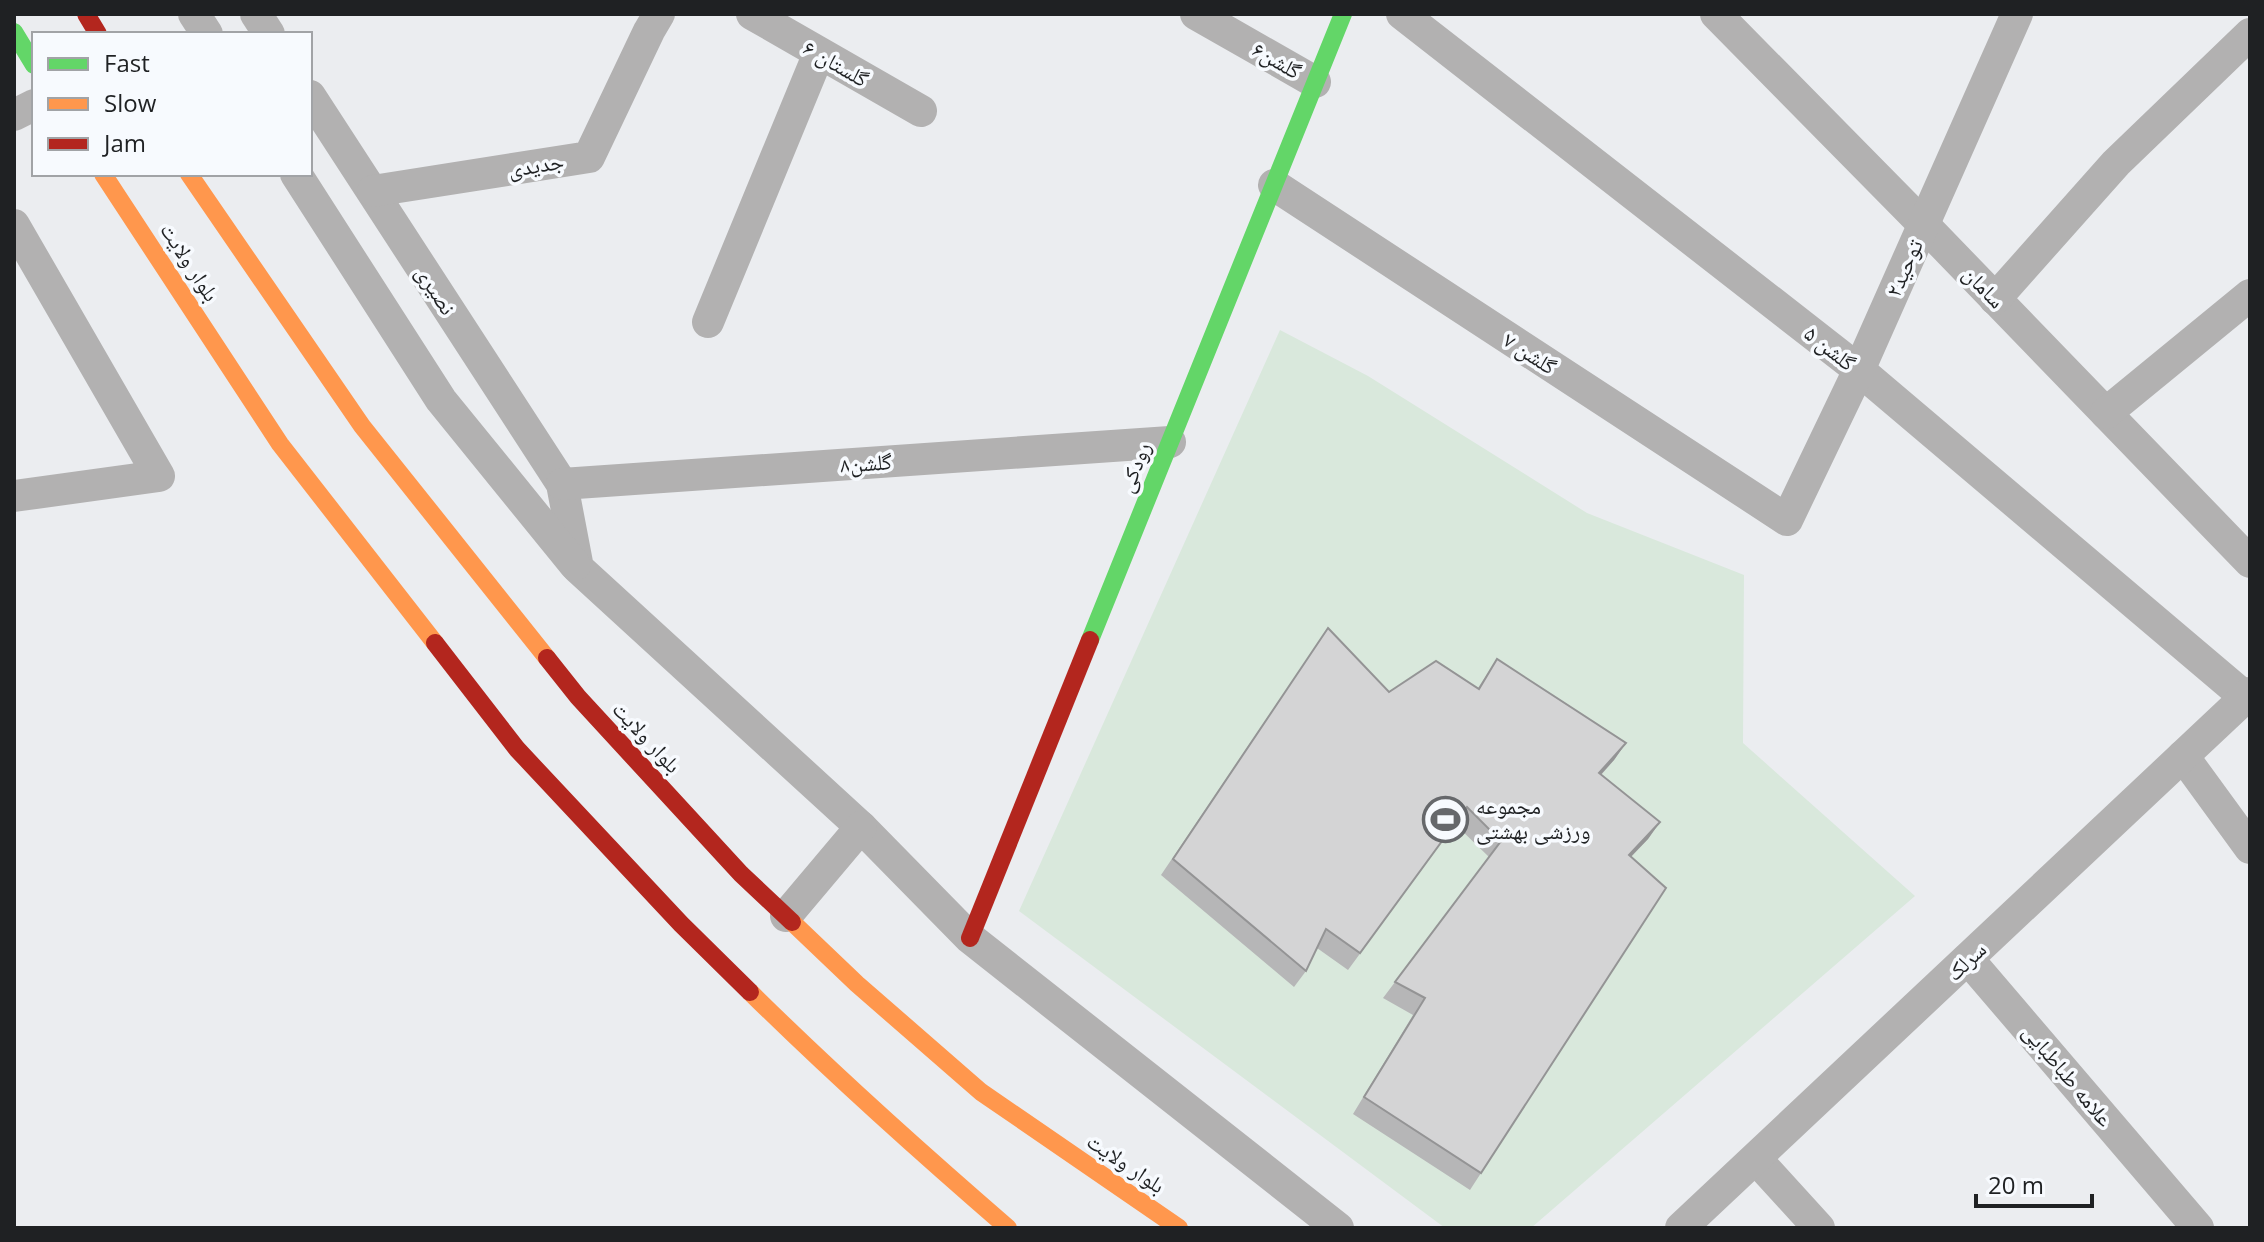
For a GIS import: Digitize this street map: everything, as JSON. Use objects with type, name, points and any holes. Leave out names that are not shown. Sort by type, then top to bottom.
[{"type":"main road","points":[[86,14],[97,32]]},
{"type":"main road","name":"رودکی","points":[[970,938],[1343,14]]},
{"type":"main road","points":[[14,32],[32,62]]},
{"type":"main road","name":"بلوار ولایت","points":[[104,176],[280,444],[517,749],[681,924],[804,1045],[1004,1227]]},
{"type":"main road","name":"بلوار ولایت","points":[[190,176],[362,426],[578,697],[741,874],[857,984],[981,1092],[1179,1228]]},
{"type":"street","points":[[194,14],[206,32]]},
{"type":"street","points":[[256,14],[268,32]]},
{"type":"street","name":"گلستان ۶","points":[[752,14],[921,111]]},
{"type":"street","name":"گلشن۶","points":[[1196,14],[1315,82]]},
{"type":"street","name":"گلشن ۵","points":[[1402,14],[1859,370],[2248,695]]},
{"type":"street","name":"سامان","points":[[1716,14],[2250,562]]},
{"type":"street","name":"توحید۲","points":[[1787,520],[1859,370],[2017,14]]},
{"type":"street","name":"جدیدی","points":[[373,191],[589,157],[644,20]]},
{"type":"street","points":[[1995,299],[2116,163],[2250,34]]},
{"type":"street","points":[[708,322],[819,53]]},
{"type":"street","name":"نصیری","points":[[312,99],[562,484]]},
{"type":"street","points":[[14,115],[32,106]]},
{"type":"street","points":[[297,176],[441,400],[578,568],[861,827],[970,938],[1338,1228]]},
{"type":"street","name":"گلشن ۷","points":[[1274,185],[1787,520]]},
{"type":"street","points":[[14,225],[159,476],[14,496]]},
{"type":"street","points":[[2106,413],[2250,295]]},
{"type":"street","name":"گلشن۸","points":[[562,484],[1170,442]]},
{"type":"street","points":[[562,484],[578,568]]},
{"type":"street","name":"سرلک","points":[[1681,1228],[2248,695]]},
{"type":"street","points":[[2183,756],[2250,848]]},
{"type":"street","points":[[786,916],[861,827]]},
{"type":"street","name":"علامه طباطبایی","points":[[1968,959],[2198,1228]]},
{"type":"street","points":[[1756,1159],[1819,1228]]},
{"type":"green space","name":"مجموعه ورزشی بهشتی","points":[[1280,330],[1368,376],[1587,513],[1744,575],[1743,743],[1915,896],[1531,1228],[1445,1228],[1019,911]]},
{"type":"building","points":[[1328,628],[1389,692],[1436,661],[1479,689],[1497,659],[1626,743],[1599,773],[1660,822],[1629,855],[1666,888],[1481,1173],[1364,1097],[1425,998],[1395,982],[1501,841],[1467,807],[1360,953],[1326,929],[1306,971],[1173,859]]},
{"type":"traffic: fast","points":[[1090,640],[1343,14]]},
{"type":"traffic: fast","points":[[14,32],[32,62]]},
{"type":"traffic: slow","points":[[104,176],[280,444],[435,643]]},
{"type":"traffic: slow","points":[[190,176],[362,426],[547,658]]},
{"type":"traffic: slow","points":[[792,922],[857,984],[981,1092],[1179,1228]]},
{"type":"traffic: slow","points":[[750,992],[877,1112],[1008,1228]]},
{"type":"traffic: jam","points":[[86,14],[97,32]]},
{"type":"traffic: jam","points":[[970,938],[1090,640]]},
{"type":"traffic: jam","points":[[435,643],[517,749],[681,924],[750,992]]},
{"type":"traffic: jam","points":[[547,658],[578,697],[741,874],[792,922]]},
{"type":"place","name":"مجموعه ورزشی بهشتی","points":[[1445,819]]}]
